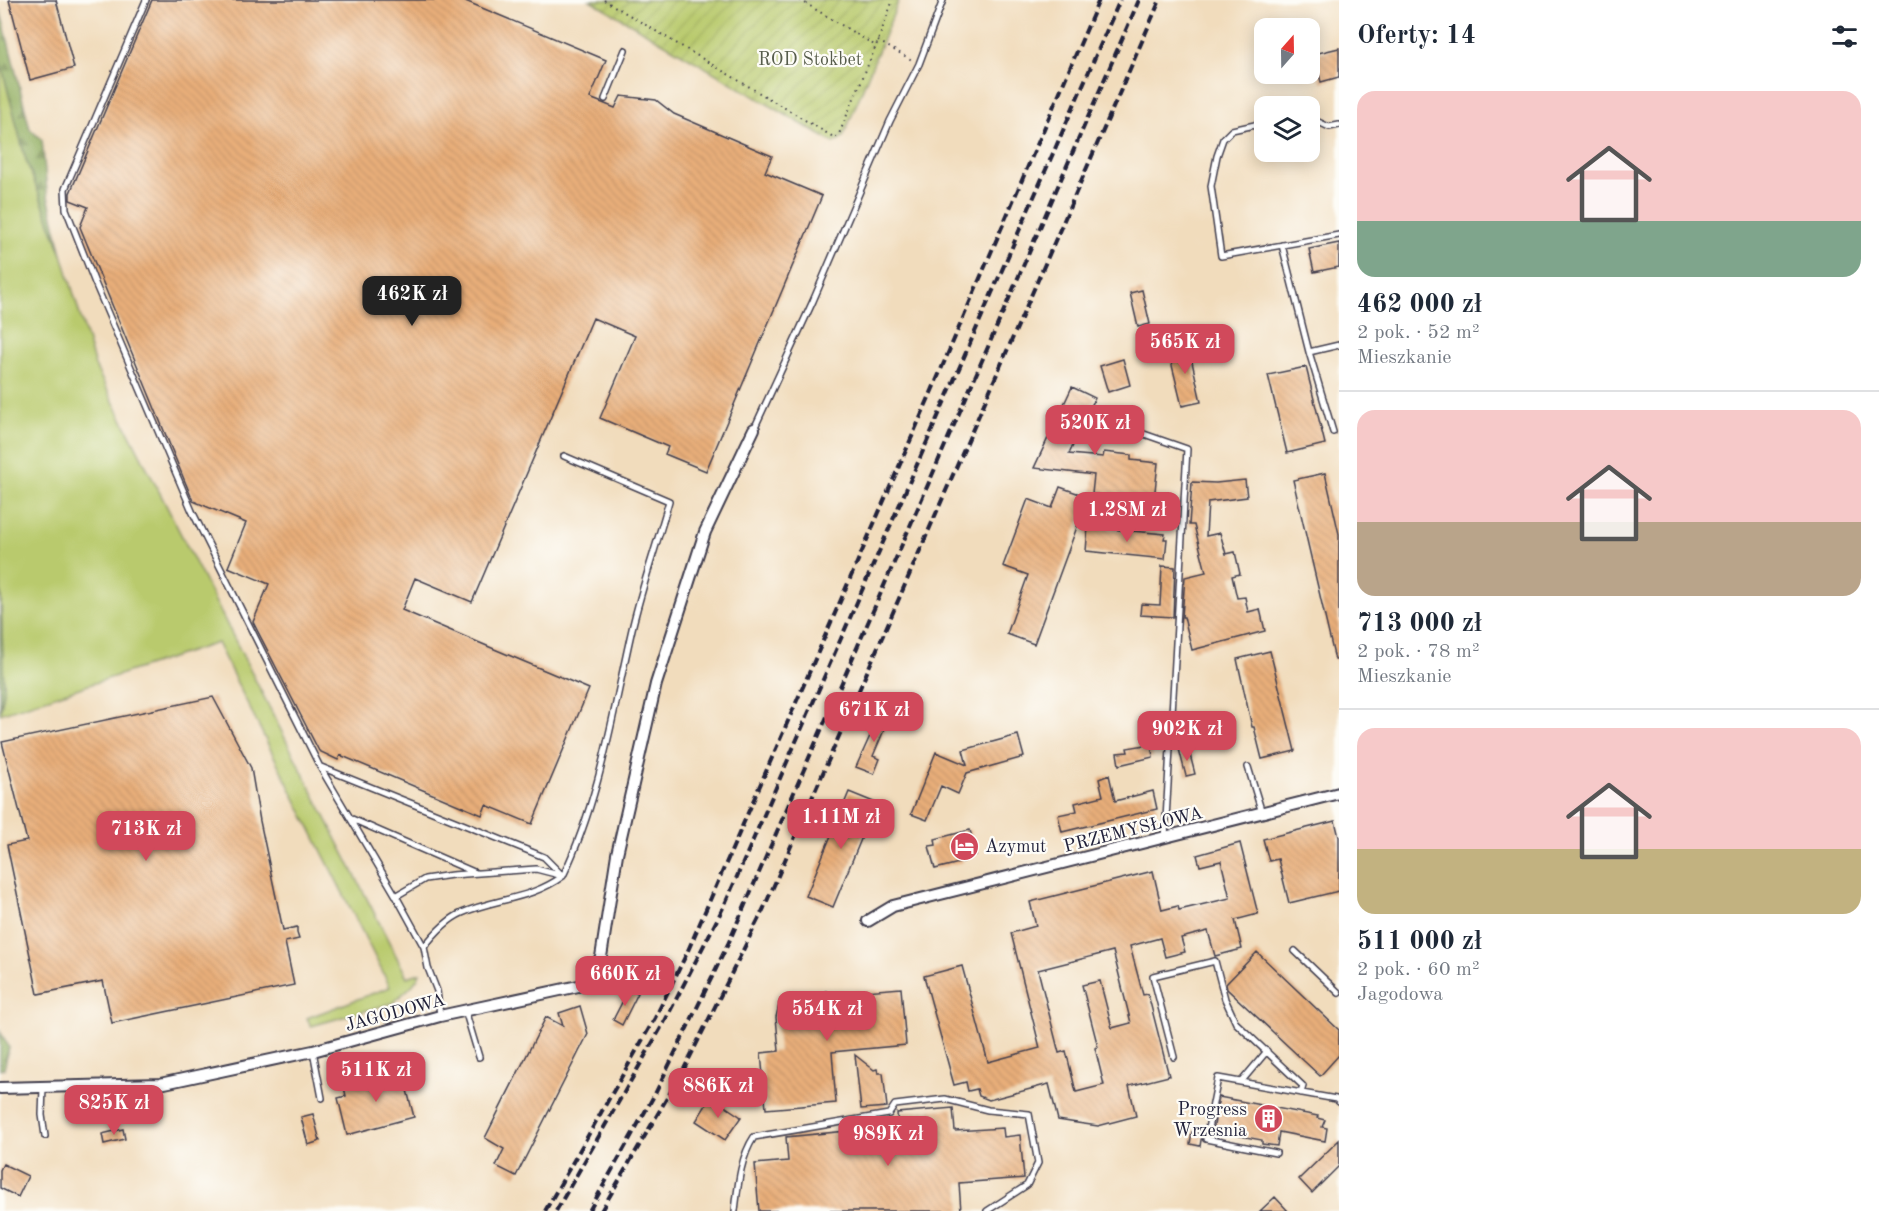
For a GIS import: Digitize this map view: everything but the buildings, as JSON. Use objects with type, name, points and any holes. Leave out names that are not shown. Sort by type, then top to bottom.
[{"type":"street","name":"JAGODOWA","points":[[0,1088],[160,1084],[313,1051],[465,1010],[583,984],[601,957],[617,854],[656,684],[705,532],[754,429]]},
{"type":"street","name":"PRZEMYSŁOWA","points":[[868,921],[893,906],[1339,794]]},
{"type":"lane","points":[[146,0],[65,189],[66,209],[192,511],[320,766],[423,947],[437,991],[441,1016]]},
{"type":"lane","points":[[754,429],[813,301],[890,121],[919,64],[943,0]]},
{"type":"lane","points":[[605,99],[625,50]]},
{"type":"lane","points":[[1320,123],[1329,127],[1339,125]]},
{"type":"lane","points":[[1254,125],[1232,130],[1223,139],[1217,156],[1211,186],[1221,256],[1339,235]]},
{"type":"lane","points":[[1282,245],[1309,352],[1333,432]]},
{"type":"lane","points":[[1309,352],[1339,345]]},
{"type":"lane","points":[[1143,434],[1187,449],[1165,837]]},
{"type":"lane","points":[[423,947],[437,929],[460,913],[533,894],[550,886],[563,876],[584,826],[604,754],[633,625],[669,501],[564,456]]},
{"type":"lane","points":[[320,766],[544,857],[563,876]]},
{"type":"lane","points":[[1248,767],[1262,813]]},
{"type":"lane","points":[[351,819],[478,874]]},
{"type":"lane","points":[[396,896],[425,879],[536,869],[563,876]]},
{"type":"lane","points":[[1295,951],[1339,993]]},
{"type":"lane","points":[[1174,1057],[1153,976],[1215,961],[1225,999],[1236,1023],[1303,1086],[1301,1093]]},
{"type":"lane","points":[[465,1010],[478,1057]]},
{"type":"lane","points":[[313,1051],[322,1098]]},
{"type":"lane","points":[[1240,1082],[1267,1052]]},
{"type":"lane","points":[[1276,1153],[1206,1139],[1218,1078],[1339,1101]]},
{"type":"lane","points":[[43,1088],[42,1115],[45,1136]]},
{"type":"lane","points":[[735,1211],[747,1147],[754,1137],[889,1114],[895,1105],[945,1099],[988,1110],[1029,1114],[1038,1163],[1028,1185],[987,1211]]},
{"type":"path","points":[[604,0],[834,138],[839,134],[893,0]]},
{"type":"path","points":[[800,0],[876,46]]},
{"type":"path","points":[[878,41],[919,64]]},
{"type":"green space","name":"ROD Stokbet","points":[[590,0],[899,0],[843,137],[834,143]]},
{"type":"green space","points":[[0,9],[30,129],[42,140],[47,192],[62,254],[25,157],[0,60]]},
{"type":"green space","points":[[0,60],[25,157],[62,254],[95,366],[407,977],[420,973],[412,986],[393,1003],[311,1026],[307,1018],[390,987],[217,643],[0,714],[4,692],[0,567]]},
{"type":"green space","points":[[0,567],[4,692],[0,712]]},
{"type":"green space","points":[[0,1031],[9,1047],[4,1069],[0,1070]]},
{"type":"railway","points":[[545,1211],[655,1018],[686,955],[1099,0]]},
{"type":"railway","points":[[556,1211],[665,1021],[725,904],[1120,0]]},
{"type":"railway","points":[[589,1211],[655,1094],[728,944],[1139,0]]},
{"type":"railway","points":[[601,1211],[684,1069],[764,908],[1160,0]]},
{"type":"place","name":"Azymut","points":[[964,846]]},
{"type":"place","name":"Progress Wrzesnia","points":[[1268,1119]]}]
